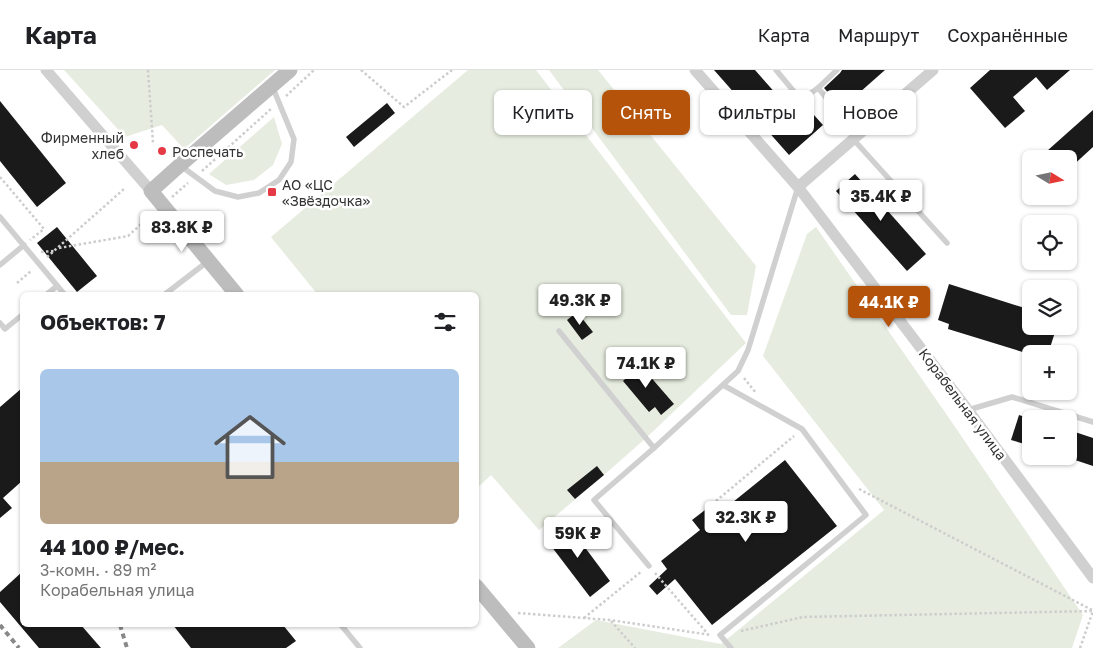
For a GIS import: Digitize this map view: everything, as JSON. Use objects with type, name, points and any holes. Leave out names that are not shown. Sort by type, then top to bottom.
[{"type":"street","points":[[46,70],[151,191],[235,292]]},
{"type":"street","points":[[151,191],[290,70]]},
{"type":"street","name":"Корабельная улица","points":[[695,70],[798,187],[1093,578]]},
{"type":"street","points":[[798,187],[933,70]]},
{"type":"street","points":[[479,590],[528,648]]},
{"type":"lane","points":[[776,70],[801,100],[818,88],[837,70]]},
{"type":"lane","points":[[180,165],[215,191],[238,197],[258,193],[279,180],[291,162],[294,139],[273,86]]},
{"type":"lane","points":[[818,88],[856,137],[947,243]]},
{"type":"lane","points":[[649,566],[594,500],[738,371],[748,350],[798,187]]},
{"type":"lane","points":[[0,217],[62,292]]},
{"type":"lane","points":[[0,265],[24,245]]},
{"type":"lane","points":[[168,292],[209,260]]},
{"type":"lane","points":[[50,292],[57,286]]},
{"type":"lane","points":[[0,324],[3,331],[20,317]]},
{"type":"lane","points":[[559,331],[654,448]]},
{"type":"lane","points":[[723,385],[802,429],[866,515],[720,635],[731,648]]},
{"type":"lane","points":[[968,410],[1012,397],[1093,422]]},
{"type":"lane","points":[[342,627],[360,648]]},
{"type":"path","points":[[148,70],[153,142]]},
{"type":"path","points":[[172,197],[314,70]]},
{"type":"path","points":[[361,70],[404,107],[452,70]]},
{"type":"path","points":[[0,177],[44,228],[29,241],[34,246]]},
{"type":"path","points":[[47,257],[124,189]]},
{"type":"path","points":[[58,248],[128,236],[149,217]]},
{"type":"path","points":[[38,252],[54,252]]},
{"type":"path","points":[[17,283],[31,271]]},
{"type":"path","points":[[738,371],[756,392]]},
{"type":"path","points":[[716,501],[794,436]]},
{"type":"path","points":[[839,479],[1093,611]]},
{"type":"path","points":[[584,618],[649,566],[708,634]]},
{"type":"path","points":[[517,613],[610,620],[720,635],[803,617],[1093,611]]},
{"type":"path","points":[[1080,648],[1093,611]]},
{"type":"path","points":[[610,620],[635,648]]},
{"type":"shaded area","points":[[64,70],[275,70],[184,149],[162,125],[125,137]]},
{"type":"shaded area","points":[[468,70],[536,70],[551,90],[494,90],[494,135],[586,135],[746,343],[646,438],[539,530],[491,475],[479,486],[479,292],[316,292],[271,237]]},
{"type":"shaded area","points":[[549,70],[598,70],[614,90],[602,90],[602,135],[650,135],[756,266],[747,315],[731,315],[592,128],[592,90],[564,90]]},
{"type":"shaded area","points":[[274,117],[282,144],[273,165],[254,180],[226,185],[209,174]]},
{"type":"shaded area","points":[[816,227],[1083,615],[1072,648],[558,648],[596,620],[721,644],[884,510],[763,356],[807,234]]},
{"type":"building","points":[[714,70],[755,70],[773,90],[732,90]]},
{"type":"building","points":[[842,70],[885,70],[862,90],[826,90],[824,88]]},
{"type":"building","points":[[990,70],[1070,70],[1047,90],[1036,77],[1013,97],[1025,111],[1005,128],[970,88]]},
{"type":"building","points":[[0,101],[66,183],[37,207],[0,161]]},
{"type":"building","points":[[387,103],[395,113],[354,147],[346,137]]},
{"type":"building","points":[[1093,110],[1093,147],[1078,161],[1078,150],[1048,150]]},
{"type":"building","points":[[814,115],[823,125],[814,133]]},
{"type":"building","points":[[771,135],[812,135],[789,155]]},
{"type":"building","points":[[855,174],[926,254],[907,271],[836,191]]},
{"type":"building","points":[[57,227],[97,276],[77,292],[37,243]]},
{"type":"building","points":[[949,284],[1022,307],[1022,335],[1054,335],[1051,345],[1022,345],[1022,352],[948,329],[949,324],[938,320]]},
{"type":"building","points":[[577,312],[593,332],[582,340],[567,320]]},
{"type":"building","points":[[635,359],[674,404],[661,415],[655,407],[649,412],[623,381],[628,376],[622,370]]},
{"type":"building","points":[[20,390],[20,483],[3,498],[12,508],[0,518],[0,407]]},
{"type":"building","points":[[1019,415],[1022,416],[1022,443],[1011,440]]},
{"type":"building","points":[[1077,433],[1093,438],[1093,466],[1077,461]]},
{"type":"building","points":[[785,460],[837,526],[712,625],[675,579],[657,595],[649,586],[667,569],[661,561],[700,530],[692,520],[705,510],[712,519]]},
{"type":"building","points":[[597,466],[604,475],[575,499],[567,490]]},
{"type":"building","points":[[566,522],[610,581],[590,597],[545,538]]},
{"type":"building","points":[[20,574],[20,626],[0,602],[0,592]]},
{"type":"building","points":[[21,627],[83,627],[101,648],[39,648]]},
{"type":"building","points":[[175,627],[285,627],[296,641],[286,648],[191,648]]},
{"type":"railway","points":[[0,625],[19,648]]},
{"type":"railway","points":[[121,627],[127,648]]},
{"type":"place","name":"Фирменный хлеб","points":[[134,145]]},
{"type":"place","name":"Роспечать","points":[[162,151]]},
{"type":"place","name":"АО «ЦС «Звёздочка»","points":[[272,192]]}]
